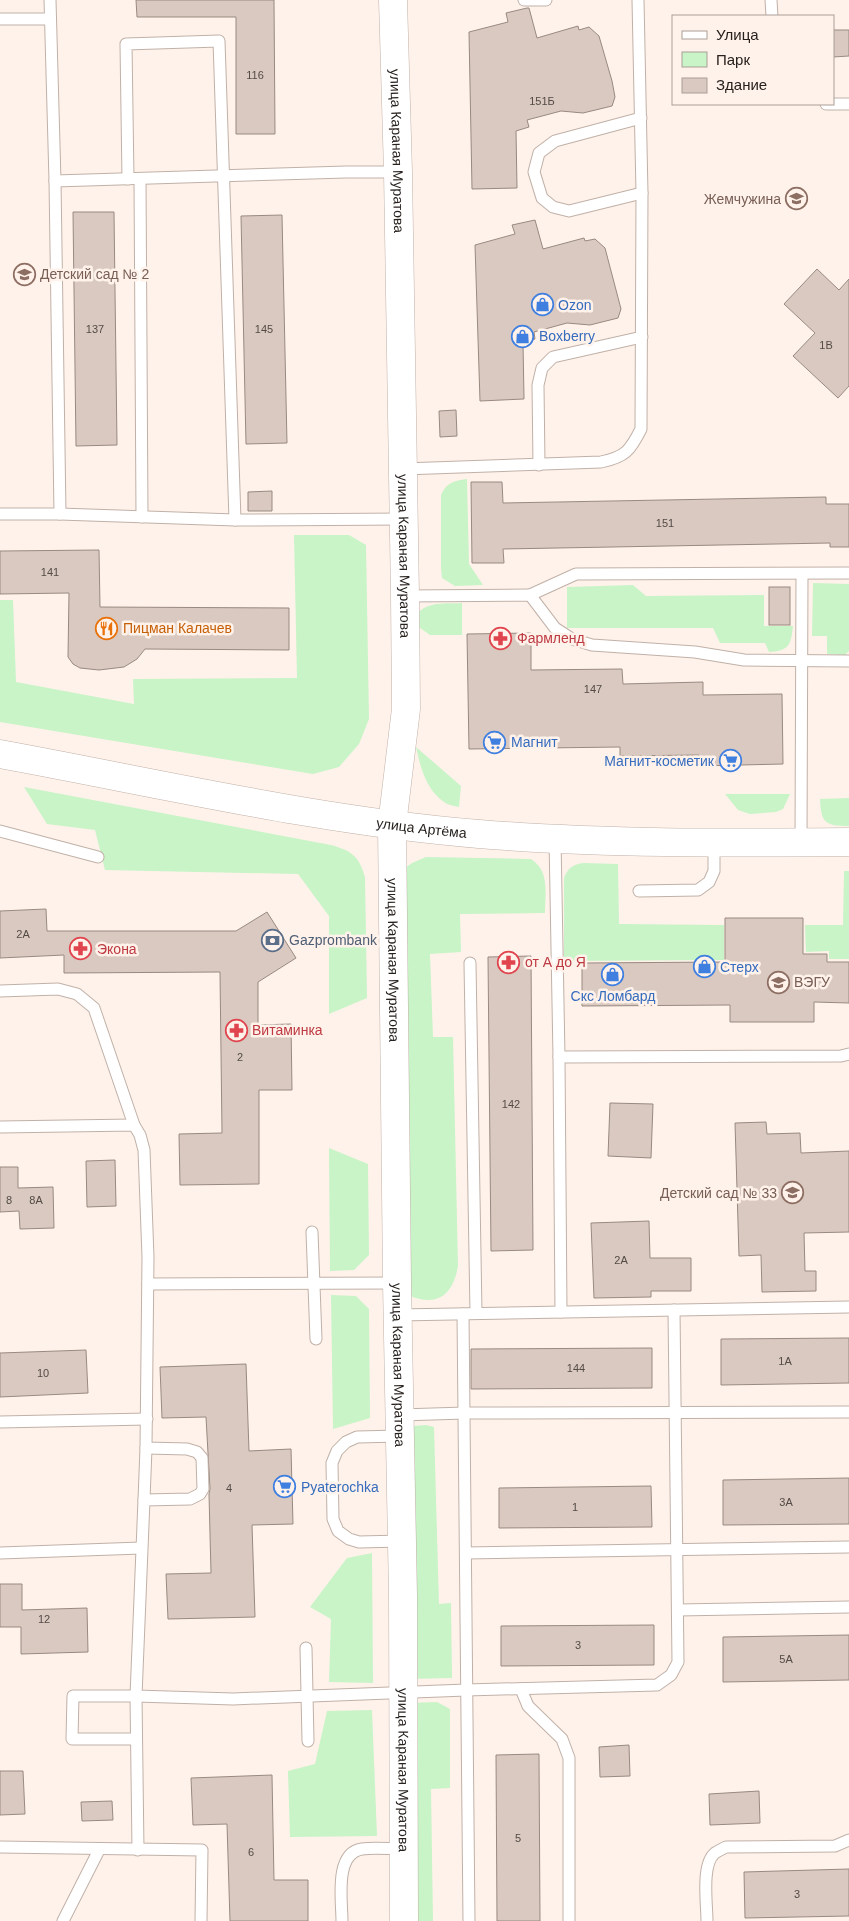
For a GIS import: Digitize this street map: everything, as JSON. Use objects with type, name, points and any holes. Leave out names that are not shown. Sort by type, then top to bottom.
[{"type":"main road","name":"улица Караная Муратова","points":[[393,0],[406,596],[406,709],[392,825],[402,1541],[404,1921]]},
{"type":"main road","name":"улица Артёма","points":[[0,754],[294,809],[392,825],[479,834],[555,838],[714,843],[849,842]]},
{"type":"lane","points":[[50,0],[60,514]]},
{"type":"lane","points":[[524,0],[546,0]]},
{"type":"lane","points":[[403,469],[600,462],[618,458],[632,447],[641,429],[642,193],[638,0]]},
{"type":"lane","points":[[771,0],[772,15]]},
{"type":"lane","points":[[0,19],[50,19]]},
{"type":"lane","points":[[128,179],[126,44],[219,41],[235,520]]},
{"type":"lane","points":[[834,104],[849,104]]},
{"type":"lane","points":[[641,118],[555,141],[539,153],[534,172],[542,198],[553,207],[569,211],[642,193]]},
{"type":"lane","points":[[55,181],[398,172]]},
{"type":"lane","points":[[140,179],[142,517]]},
{"type":"lane","points":[[539,465],[538,385],[542,368],[553,356],[642,336]]},
{"type":"lane","points":[[0,514],[60,514],[235,520],[405,519]]},
{"type":"lane","points":[[406,596],[530,595],[576,574],[849,573]]},
{"type":"lane","points":[[802,574],[802,842]]},
{"type":"lane","points":[[530,595],[555,628],[572,640],[585,643],[646,650],[695,652],[744,660],[849,661]]},
{"type":"lane","points":[[0,831],[98,857]]},
{"type":"lane","points":[[555,838],[560,1057],[561,1312]]},
{"type":"lane","points":[[640,891],[698,890],[710,882],[714,871],[714,843]]},
{"type":"lane","points":[[470,963],[476,1313]]},
{"type":"lane","points":[[0,991],[58,989],[77,994],[94,1008],[144,1150],[148,1284],[147,1419],[136,1696],[138,1850]]},
{"type":"lane","points":[[560,1057],[841,1056],[849,1054]]},
{"type":"lane","points":[[0,1127],[134,1125]]},
{"type":"lane","points":[[312,1232],[316,1338]]},
{"type":"lane","points":[[148,1284],[397,1284]]},
{"type":"lane","points":[[398,1315],[849,1307]]},
{"type":"lane","points":[[136,1739],[72,1739],[72,1696],[233,1698],[657,1685],[671,1675],[678,1662],[674,1310]]},
{"type":"lane","points":[[463,1314],[469,1921]]},
{"type":"lane","points":[[402,1541],[359,1542],[349,1539],[338,1531],[333,1519],[332,1463],[336,1451],[346,1442],[357,1437],[400,1426],[465,1413],[849,1412]]},
{"type":"lane","points":[[0,1422],[147,1419]]},
{"type":"lane","points":[[144,1500],[190,1499],[200,1494],[203,1489],[202,1458],[198,1452],[186,1449],[146,1448]]},
{"type":"lane","points":[[466,1553],[849,1547]]},
{"type":"lane","points":[[0,1553],[141,1548]]},
{"type":"lane","points":[[678,1610],[849,1607]]},
{"type":"lane","points":[[306,1648],[308,1741]]},
{"type":"lane","points":[[521,1689],[528,1706],[562,1739],[569,1758],[569,1921]]},
{"type":"lane","points":[[707,1921],[706,1877],[708,1864],[714,1854],[726,1847],[835,1846],[849,1840]]},
{"type":"lane","points":[[0,1847],[99,1850],[202,1850],[201,1921]]},
{"type":"lane","points":[[342,1921],[342,1870],[344,1861],[351,1854],[360,1850],[404,1849]]},
{"type":"lane","points":[[63,1921],[99,1850]]},
{"type":"green space","points":[[467,479],[469,564],[483,585],[455,586],[442,578],[441,495],[451,483]]},
{"type":"green space","points":[[294,535],[349,535],[366,545],[369,719],[359,744],[339,767],[313,774],[0,722],[0,600],[13,600],[16,682],[134,704],[133,679],[297,678]]},
{"type":"green space","points":[[813,583],[849,584],[849,651],[845,655],[827,654],[827,636],[812,636]]},
{"type":"green space","points":[[633,585],[646,596],[764,595],[764,626],[793,626],[790,642],[788,646],[781,650],[769,652],[765,643],[720,643],[713,628],[567,628],[567,587]]},
{"type":"green space","points":[[462,603],[462,635],[430,635],[413,623],[421,610],[427,607],[440,604]]},
{"type":"green space","points":[[416,747],[461,786],[459,807],[446,803],[433,791],[422,770]]},
{"type":"green space","points":[[24,787],[331,845],[354,855],[365,877],[367,998],[329,1014],[329,916],[298,874],[105,870],[95,830],[47,824]]},
{"type":"green space","points":[[725,794],[790,794],[783,809],[776,812],[750,814],[738,810]]},
{"type":"green space","points":[[849,798],[849,826],[830,824],[823,818],[820,799]]},
{"type":"green space","points":[[426,857],[531,859],[537,864],[544,876],[546,890],[545,913],[460,914],[461,952],[430,954],[433,1037],[453,1037],[458,1266],[456,1276],[448,1291],[437,1299],[429,1300],[410,1296],[402,870]]},
{"type":"green space","points":[[583,863],[618,864],[619,924],[724,925],[724,960],[564,961],[564,878],[571,868]]},
{"type":"green space","points":[[844,871],[849,871],[849,959],[829,959],[829,951],[806,952],[805,925],[843,925]]},
{"type":"green space","points":[[329,1148],[368,1164],[369,1255],[354,1270],[330,1271]]},
{"type":"green space","points":[[331,1295],[356,1296],[369,1309],[370,1418],[333,1429]]},
{"type":"green space","points":[[426,1425],[434,1427],[439,1604],[451,1603],[452,1678],[406,1679],[401,1427]]},
{"type":"green space","points":[[372,1553],[373,1683],[329,1682],[331,1619],[310,1607],[347,1558]]},
{"type":"green space","points":[[437,1702],[450,1709],[450,1788],[431,1789],[433,1921],[406,1921],[405,1703]]},
{"type":"green space","points":[[372,1710],[377,1836],[290,1837],[288,1771],[315,1764],[327,1711]]},
{"type":"building","points":[[136,0],[274,0],[275,134],[236,134],[236,17],[137,17]]},
{"type":"building","points":[[529,8],[537,38],[578,26],[579,30],[589,27],[599,36],[615,97],[612,106],[583,113],[561,111],[527,120],[529,127],[516,131],[517,188],[472,189],[469,32],[508,22],[506,13]]},
{"type":"building","points":[[834,30],[849,30],[849,56],[834,57]]},
{"type":"building","points":[[73,212],[114,212],[117,445],[76,446]]},
{"type":"building","points":[[282,215],[287,443],[246,444],[241,216]]},
{"type":"building","points":[[535,220],[543,249],[584,238],[585,241],[595,239],[605,248],[621,309],[618,318],[590,325],[567,323],[534,332],[535,339],[523,343],[524,399],[480,401],[475,245],[515,234],[512,225]]},
{"type":"building","points":[[817,269],[839,290],[849,279],[849,386],[838,398],[793,356],[815,333],[784,304]]},
{"type":"building","points":[[456,410],[457,436],[440,437],[439,411]]},
{"type":"building","points":[[471,482],[502,482],[503,503],[826,497],[826,504],[849,504],[849,547],[830,547],[830,543],[503,549],[504,563],[472,563]]},
{"type":"building","points":[[272,491],[272,511],[248,511],[248,492]]},
{"type":"building","points":[[99,550],[100,607],[289,608],[289,650],[145,649],[137,659],[124,667],[99,670],[80,668],[73,664],[68,657],[69,593],[0,594],[0,551]]},
{"type":"building","points":[[769,587],[790,587],[790,625],[769,625]]},
{"type":"building","points":[[531,633],[531,670],[622,669],[623,684],[703,682],[703,695],[782,694],[783,764],[699,766],[699,755],[620,756],[620,747],[469,749],[467,634]]},
{"type":"building","points":[[46,909],[47,931],[236,931],[267,912],[296,958],[258,982],[258,1025],[291,1024],[292,1090],[259,1090],[259,1184],[180,1185],[179,1134],[222,1133],[220,972],[64,973],[64,955],[0,958],[0,911]]},
{"type":"building","points":[[725,918],[803,918],[803,954],[827,954],[827,962],[849,962],[849,1003],[814,1002],[814,1022],[730,1022],[730,1005],[582,1006],[582,963],[725,962]]},
{"type":"building","points":[[531,956],[533,1250],[491,1251],[488,957]]},
{"type":"building","points":[[610,1103],[653,1104],[651,1158],[608,1156]]},
{"type":"building","name":"Детский сад № 33","points":[[766,1122],[767,1134],[800,1133],[801,1153],[849,1151],[849,1232],[804,1233],[805,1271],[816,1271],[816,1291],[762,1292],[761,1255],[739,1256],[735,1123]]},
{"type":"building","points":[[115,1160],[116,1206],[87,1207],[86,1161]]},
{"type":"building","points":[[0,1167],[18,1167],[18,1188],[53,1187],[54,1228],[20,1229],[19,1211],[0,1212]]},
{"type":"building","points":[[649,1221],[650,1258],[691,1258],[691,1291],[651,1291],[651,1297],[594,1298],[591,1223]]},
{"type":"building","points":[[849,1338],[849,1383],[721,1385],[721,1339]]},
{"type":"building","points":[[652,1348],[652,1388],[471,1389],[471,1349]]},
{"type":"building","points":[[86,1350],[88,1393],[0,1397],[0,1353]]},
{"type":"building","points":[[246,1364],[249,1451],[291,1449],[293,1524],[252,1525],[255,1617],[168,1619],[166,1574],[211,1573],[210,1489],[206,1417],[162,1418],[160,1367]]},
{"type":"building","points":[[849,1478],[849,1524],[723,1525],[723,1480]]},
{"type":"building","points":[[651,1486],[652,1527],[499,1528],[499,1488]]},
{"type":"building","points":[[0,1584],[22,1584],[22,1610],[87,1608],[88,1652],[21,1654],[21,1627],[0,1627]]},
{"type":"building","points":[[654,1625],[654,1665],[501,1666],[501,1626]]},
{"type":"building","points":[[849,1635],[849,1680],[723,1682],[723,1637]]},
{"type":"building","points":[[629,1745],[630,1776],[600,1777],[599,1747]]},
{"type":"building","points":[[539,1754],[540,1921],[497,1921],[496,1755]]},
{"type":"building","points":[[0,1771],[23,1771],[25,1814],[0,1815]]},
{"type":"building","points":[[272,1775],[274,1880],[308,1880],[308,1921],[230,1921],[227,1824],[193,1825],[191,1778]]},
{"type":"building","points":[[759,1791],[760,1823],[710,1825],[709,1794]]},
{"type":"building","points":[[112,1801],[113,1820],[82,1821],[81,1802]]},
{"type":"building","points":[[849,1869],[849,1916],[745,1918],[744,1872]]},
{"type":"place","name":"Жемчужина","points":[[797,199]]},
{"type":"place","name":"Детский сад № 2","points":[[24,274]]},
{"type":"place","name":"Ozon","points":[[542,305]]},
{"type":"place","name":"Boxberry","points":[[523,336]]},
{"type":"place","name":"Пицман Калачев","points":[[107,628]]},
{"type":"place","name":"Фармленд","points":[[501,638]]},
{"type":"place","name":"Магнит","points":[[495,742]]},
{"type":"place","name":"Магнит-косметик","points":[[730,761]]},
{"type":"place","name":"Gazprombank","points":[[273,940]]},
{"type":"place","name":"Экона","points":[[81,949]]},
{"type":"place","name":"от А до Я","points":[[509,962]]},
{"type":"place","name":"Стерх","points":[[704,967]]},
{"type":"place","name":"Скс Ломбард","points":[[613,974]]},
{"type":"place","name":"ВЭГУ","points":[[778,982]]},
{"type":"place","name":"Витаминка","points":[[236,1030]]},
{"type":"place","name":"Детский сад № 33","points":[[793,1193]]},
{"type":"place","name":"Pyaterochka","points":[[285,1487]]}]
